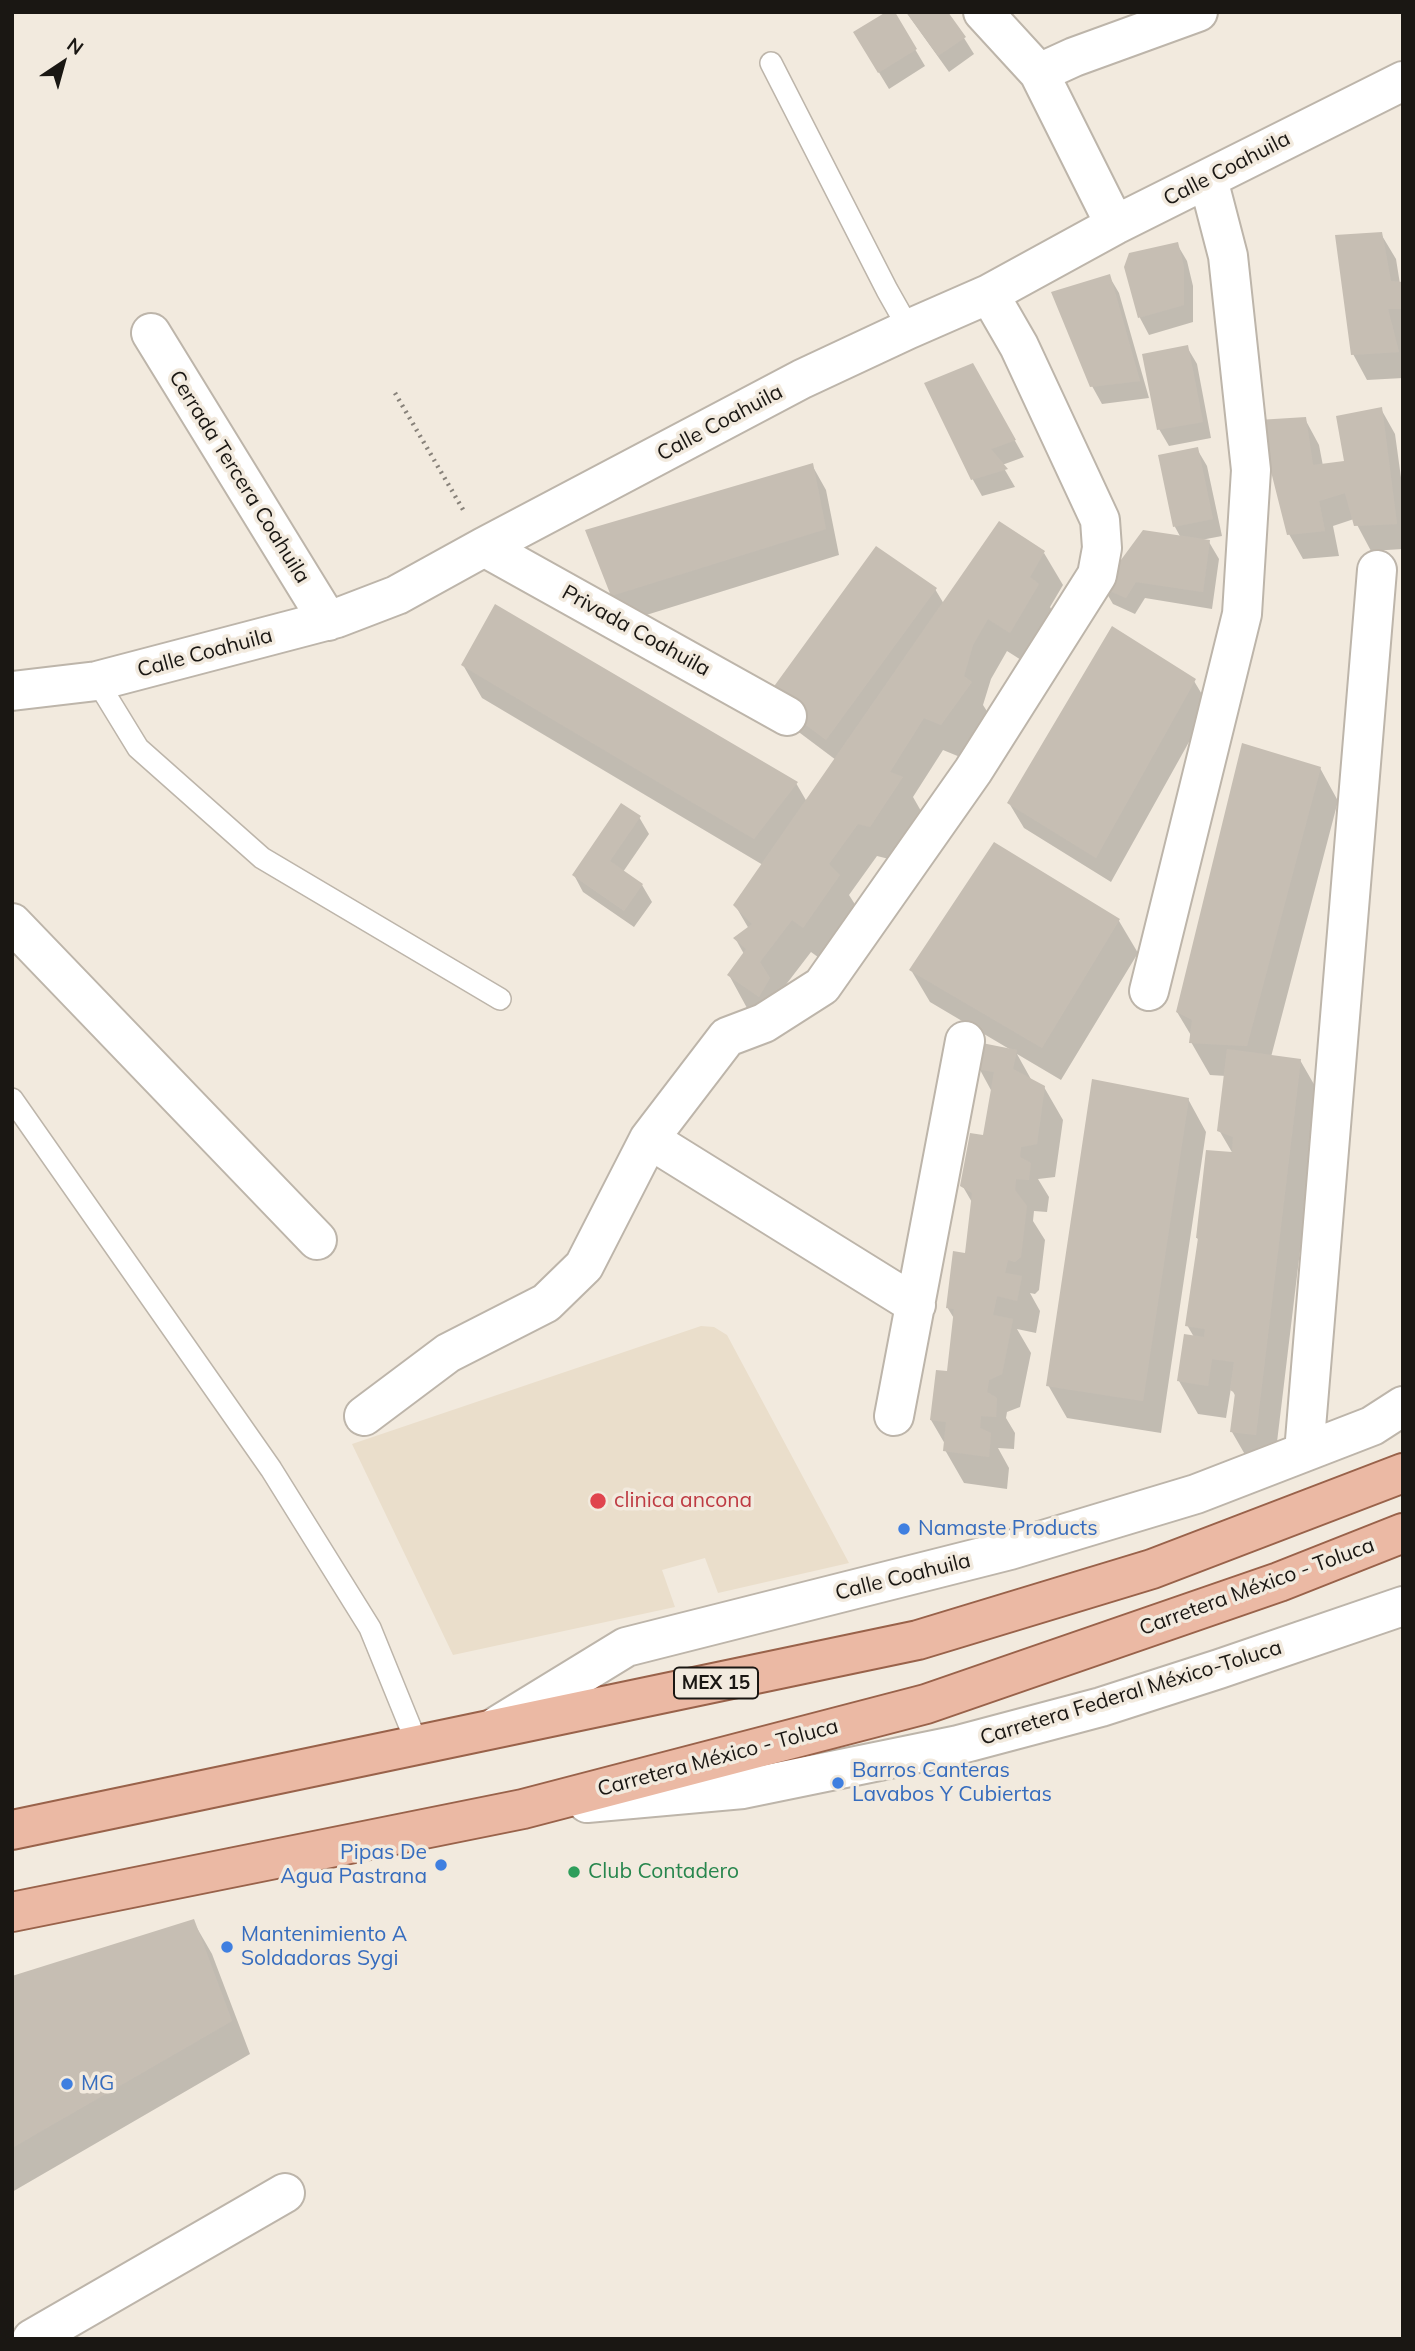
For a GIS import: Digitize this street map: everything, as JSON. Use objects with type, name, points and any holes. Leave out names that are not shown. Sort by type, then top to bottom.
[{"type":"main road","name":"MEX 15","points":[[12,1830],[918,1640],[1152,1569],[1403,1473]]},
{"type":"main road","name":"Carretera México - Toluca","points":[[12,1912],[523,1809],[926,1704],[1279,1582],[1403,1533]]},
{"type":"street","points":[[983,12],[1039,73],[1115,225]]},
{"type":"street","points":[[1039,73],[1074,57],[1198,12]]},
{"type":"street","name":"Calle Coahuila","points":[[12,691],[97,681],[328,621],[397,595],[789,386],[909,328],[989,294],[1115,225],[1403,81]]},
{"type":"street","points":[[1149,991],[1242,614],[1251,470],[1228,256],[1208,179]]},
{"type":"street","points":[[364,1416],[448,1353],[546,1303],[584,1266],[649,1139],[727,1037],[764,1023],[822,986],[973,771],[1097,575],[1102,548],[1100,520],[1019,346],[989,294]]},
{"type":"street","name":"Cerrada Tercera Coahuila","points":[[151,333],[328,621]]},
{"type":"street","name":"Privada Coahuila","points":[[484,547],[788,716]]},
{"type":"street","points":[[1304,1452],[1377,570]]},
{"type":"street","points":[[12,923],[317,1240]]},
{"type":"street","points":[[894,1416],[965,1041]]},
{"type":"street","points":[[649,1139],[916,1305]]},
{"type":"street","name":"Calle Coahuila","points":[[490,1731],[626,1647],[1010,1550],[1196,1494],[1372,1426],[1403,1406]]},
{"type":"street","name":"Carretera Federal México-Toluca","points":[[523,1809],[743,1789],[958,1745],[1101,1707],[1219,1670],[1403,1606]]},
{"type":"street","points":[[32,2339],[285,2193]]},
{"type":"lane","points":[[771,63],[909,328]]},
{"type":"lane","points":[[97,681],[138,748],[262,858],[500,999]]},
{"type":"lane","points":[[12,1099],[271,1469],[370,1628],[418,1746]]},
{"type":"path","points":[[395,393],[484,547]]},
{"type":"shaded area","name":"clinica ancona","points":[[701,1326],[714,1327],[727,1335],[849,1563],[718,1593],[705,1558],[662,1570],[675,1607],[453,1655],[352,1444]]},
{"type":"building","points":[[886,12],[895,12],[917,49],[878,73],[853,32]]},
{"type":"building","points":[[906,12],[948,12],[966,37],[938,56]]},
{"type":"building","points":[[1382,232],[1391,281],[1403,282],[1403,309],[1388,309],[1399,352],[1351,355],[1335,235]]},
{"type":"building","points":[[1178,242],[1184,267],[1184,305],[1138,318],[1124,267],[1129,253]]},
{"type":"building","points":[[1110,274],[1140,381],[1090,387],[1051,292]]},
{"type":"building","points":[[1188,345],[1203,422],[1157,430],[1142,354]]},
{"type":"building","points":[[973,363],[1016,440],[991,449],[1008,469],[971,480],[924,383]]},
{"type":"building","points":[[1382,407],[1397,524],[1354,526],[1345,493],[1319,501],[1325,531],[1287,535],[1258,420],[1306,417],[1313,465],[1344,461],[1336,416]]},
{"type":"building","points":[[1198,447],[1213,519],[1173,527],[1158,455]]},
{"type":"building","points":[[813,463],[826,529],[611,596],[585,530]]},
{"type":"building","points":[[999,521],[1045,551],[1030,577],[1039,584],[1010,633],[988,619],[973,645],[964,676],[972,682],[941,725],[924,718],[890,772],[903,777],[870,827],[858,824],[829,864],[840,875],[803,928],[792,920],[760,962],[770,978],[759,997],[727,975],[746,949],[733,938],[752,924],[733,905]]},
{"type":"building","points":[[1143,530],[1210,540],[1203,592],[1136,582],[1126,598],[1101,587]]},
{"type":"building","points":[[876,546],[937,588],[826,740],[767,696]]},
{"type":"building","points":[[495,604],[798,782],[754,839],[461,665]]},
{"type":"building","points":[[1112,626],[1196,679],[1096,858],[1007,803]]},
{"type":"building","points":[[1242,743],[1321,767],[1247,1046],[1189,1043],[1192,1020],[1176,1012]]},
{"type":"building","points":[[621,803],[641,816],[610,861],[643,884],[624,911],[572,875]]},
{"type":"building","points":[[994,842],[1120,919],[1042,1048],[909,970]]},
{"type":"building","points":[[982,1043],[1017,1050],[1013,1069],[1045,1086],[1037,1144],[1021,1147],[1020,1157],[1031,1163],[1029,1180],[1016,1179],[1015,1190],[1027,1206],[1021,1257],[1015,1262],[1008,1260],[1005,1273],[1022,1276],[1017,1301],[997,1296],[993,1315],[1013,1319],[1002,1374],[989,1380],[987,1392],[997,1398],[996,1417],[981,1416],[980,1428],[991,1433],[989,1457],[943,1451],[946,1422],[930,1420],[936,1370],[947,1371],[954,1309],[946,1308],[953,1251],[965,1253],[972,1193],[960,1186],[970,1133],[983,1135],[994,1072],[977,1069]]},
{"type":"building","points":[[1227,1049],[1301,1059],[1256,1435],[1230,1432],[1235,1393],[1230,1390],[1234,1362],[1212,1359],[1208,1386],[1177,1381],[1184,1334],[1204,1337],[1205,1329],[1185,1326],[1198,1238],[1206,1150],[1232,1152],[1233,1137],[1217,1131]]},
{"type":"building","points":[[1092,1079],[1189,1098],[1143,1401],[1046,1386]]},
{"type":"building","name":"MG","points":[[194,1919],[232,2021],[12,2148],[12,1976]]},
{"type":"place","name":"clinica ancona","points":[[598,1501]]},
{"type":"place","name":"Namaste Products","points":[[904,1529]]},
{"type":"place","name":"Barros Canteras Lavabos Y Cubiertas","points":[[838,1783]]},
{"type":"place","name":"Pipas De Agua Pastrana","points":[[441,1865]]},
{"type":"place","name":"Club Contadero","points":[[574,1872]]},
{"type":"place","name":"Mantenimiento A Soldadoras Sygi","points":[[227,1947]]},
{"type":"place","name":"MG","points":[[67,2084]]}]
